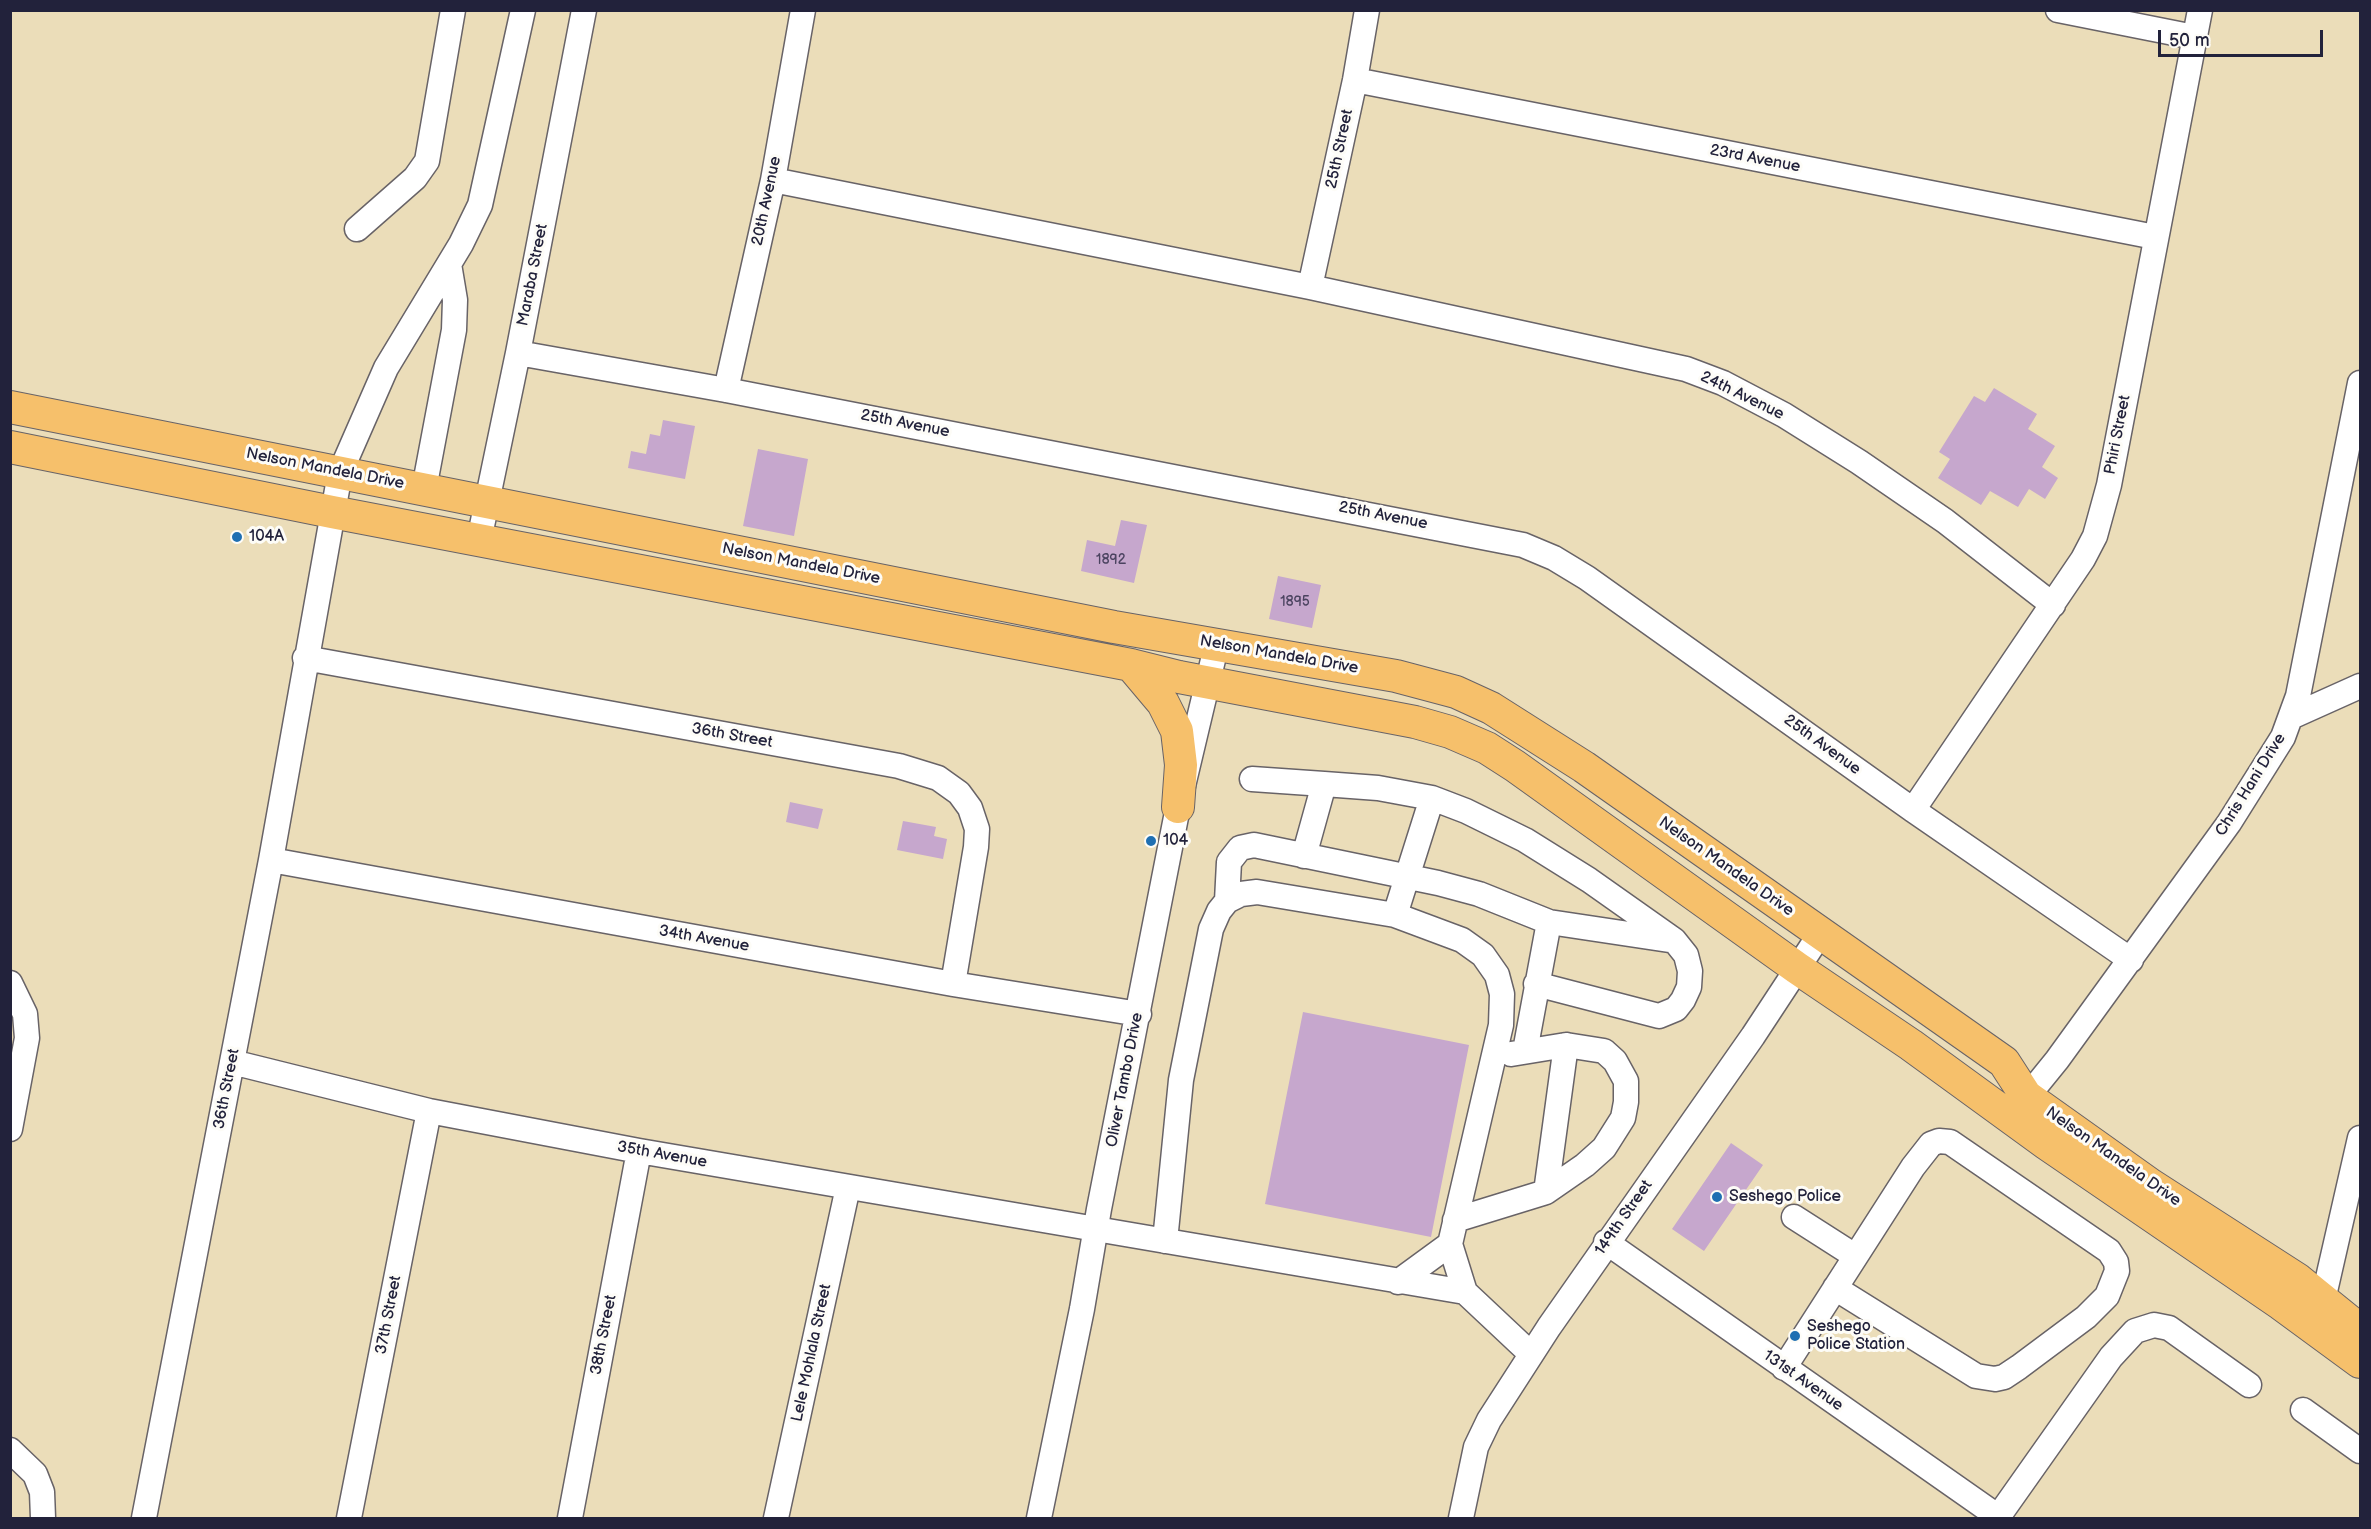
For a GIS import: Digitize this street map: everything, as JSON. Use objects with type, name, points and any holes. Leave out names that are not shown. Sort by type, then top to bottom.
[{"type":"main road","name":"Nelson Mandela Drive","points":[[10,407],[1102,624],[1424,681],[1456,692],[1491,708],[1584,767],[2004,1062],[2019,1108],[2361,1362]]},
{"type":"main road","name":"Nelson Mandela Drive","points":[[10,447],[332,512],[1131,665],[1208,683],[1414,722],[1487,748],[1630,846],[1797,968],[1911,1045],[2151,1185],[2296,1279],[2361,1330]]},
{"type":"main road","points":[[1131,665],[1164,703],[1177,730],[1181,765],[1178,807]]},
{"type":"street","points":[[357,229],[416,178],[427,161],[453,10]]},
{"type":"street","name":"36th Street","points":[[144,1518],[271,860],[305,658],[340,473],[386,368],[449,264],[480,205],[523,10]]},
{"type":"street","name":"Maraba Street","points":[[479,540],[518,353],[584,10]]},
{"type":"street","name":"20th Avenue","points":[[726,390],[773,180],[803,10]]},
{"type":"street","name":"25th Street","points":[[1310,288],[1355,80],[1367,10]]},
{"type":"street","points":[[2058,10],[2194,37]]},
{"type":"street","name":"Phiri Street","points":[[1913,810],[2084,560],[2103,513],[2200,10]]},
{"type":"street","name":"23rd Avenue","points":[[1355,80],[2155,237]]},
{"type":"street","name":"24th Avenue","points":[[773,180],[1310,288],[1686,369],[1723,383],[1784,415],[1859,462],[1945,521],[2053,604]]},
{"type":"street","points":[[424,489],[453,330],[455,300],[449,264]]},
{"type":"street","name":"25th Avenue","points":[[518,353],[551,361],[726,390],[1491,536],[1523,545],[1554,558],[1587,578],[1913,810],[2131,960]]},
{"type":"street","name":"Chris Hani Drive","points":[[2019,1108],[2131,960],[2229,823],[2273,755],[2291,717],[2303,674],[2361,383]]},
{"type":"street","name":"Oliver Tambo Drive","points":[[1039,1518],[1178,807],[1218,643]]},
{"type":"street","name":"36th Street","points":[[305,658],[899,766],[938,778],[958,793],[970,808],[977,829],[953,984]]},
{"type":"street","points":[[2291,717],[2361,686]]},
{"type":"street","points":[[1252,779],[1378,788],[1432,798],[1467,812],[1525,840],[1588,880],[1674,940],[1686,955],[1690,971],[1689,987],[1676,1009],[1659,1016],[1536,984]]},
{"type":"street","points":[[1305,856],[1324,784]]},
{"type":"street","points":[[1395,915],[1409,877],[1432,798]]},
{"type":"street","points":[[1165,1241],[1183,1069],[1211,929],[1227,901],[1227,869],[1240,848],[1254,845],[1409,877],[1479,894],[1549,922],[1674,940]]},
{"type":"street","name":"34th Avenue","points":[[271,860],[953,984],[1139,1014]]},
{"type":"street","points":[[1227,901],[1241,894],[1272,893],[1395,915],[1462,940],[1483,955],[1497,975],[1502,994],[1500,1025],[1450,1244],[1465,1292],[1531,1354]]},
{"type":"street","points":[[1525,1051],[1549,922]]},
{"type":"street","name":"149th Street","points":[[1461,1518],[1471,1465],[1481,1435],[1531,1354],[1606,1242],[1753,1036],[1820,934]]},
{"type":"street","points":[[10,983],[19,997],[25,1014],[27,1038],[10,1129]]},
{"type":"street","points":[[1455,1220],[1546,1192],[1585,1165],[1604,1148],[1623,1118],[1626,1081],[1615,1060],[1604,1051],[1566,1046],[1494,1057]]},
{"type":"street","points":[[1546,1192],[1566,1046]]},
{"type":"street","name":"35th Avenue","points":[[232,1062],[429,1111],[639,1151],[1465,1292]]},
{"type":"street","name":"37th Street","points":[[349,1518],[429,1111]]},
{"type":"street","points":[[2323,1300],[2361,1138]]},
{"type":"street","points":[[1784,1368],[1912,1167],[1931,1144],[1939,1141],[1950,1142],[2109,1251],[2116,1262],[2117,1271],[2107,1296],[2086,1317],[2019,1367],[2004,1377],[1995,1379],[1976,1376],[1835,1288]]},
{"type":"street","name":"38th Street","points":[[570,1518],[639,1151]]},
{"type":"street","name":"Lele Mohlala Street","points":[[776,1518],[848,1187]]},
{"type":"street","points":[[1794,1217],[1855,1256]]},
{"type":"street","name":"131st Avenue","points":[[1606,1242],[1989,1515]]},
{"type":"street","points":[[1398,1282],[1450,1244]]},
{"type":"street","points":[[1989,1515],[2111,1357],[2135,1331],[2154,1325],[2169,1328],[2249,1385]]},
{"type":"street","points":[[2303,1410],[2361,1451]]},
{"type":"street","points":[[10,1450],[35,1474],[42,1492],[43,1518]]},
{"type":"building","points":[[1994,388],[2037,414],[2028,429],[2055,446],[2042,467],[2058,478],[2045,499],[2029,489],[2018,507],[1990,491],[1981,505],[1938,478],[1950,459],[1939,452],[1974,396],[1985,402]]},
{"type":"building","points":[[663,420],[695,426],[685,479],[628,468],[631,451],[646,454],[650,434],[660,436]]},
{"type":"building","points":[[758,449],[808,459],[794,536],[743,526]]},
{"type":"building","points":[[1121,520],[1147,525],[1134,583],[1081,571],[1087,540],[1115,546]]},
{"type":"building","points":[[1278,576],[1321,585],[1312,628],[1269,619]]},
{"type":"building","points":[[790,802],[823,809],[818,829],[786,822]]},
{"type":"building","points":[[903,821],[936,827],[934,836],[947,839],[943,859],[897,850]]},
{"type":"building","points":[[1303,1012],[1469,1045],[1431,1237],[1265,1204]]},
{"type":"building","name":"Seshego Police","points":[[1731,1143],[1763,1165],[1704,1251],[1672,1229]]},
{"type":"place","name":"104A","points":[[237,537]]},
{"type":"place","name":"104","points":[[1151,841]]},
{"type":"place","name":"Seshego Police","points":[[1717,1197]]},
{"type":"place","name":"Seshego Police Station","points":[[1795,1336]]}]
